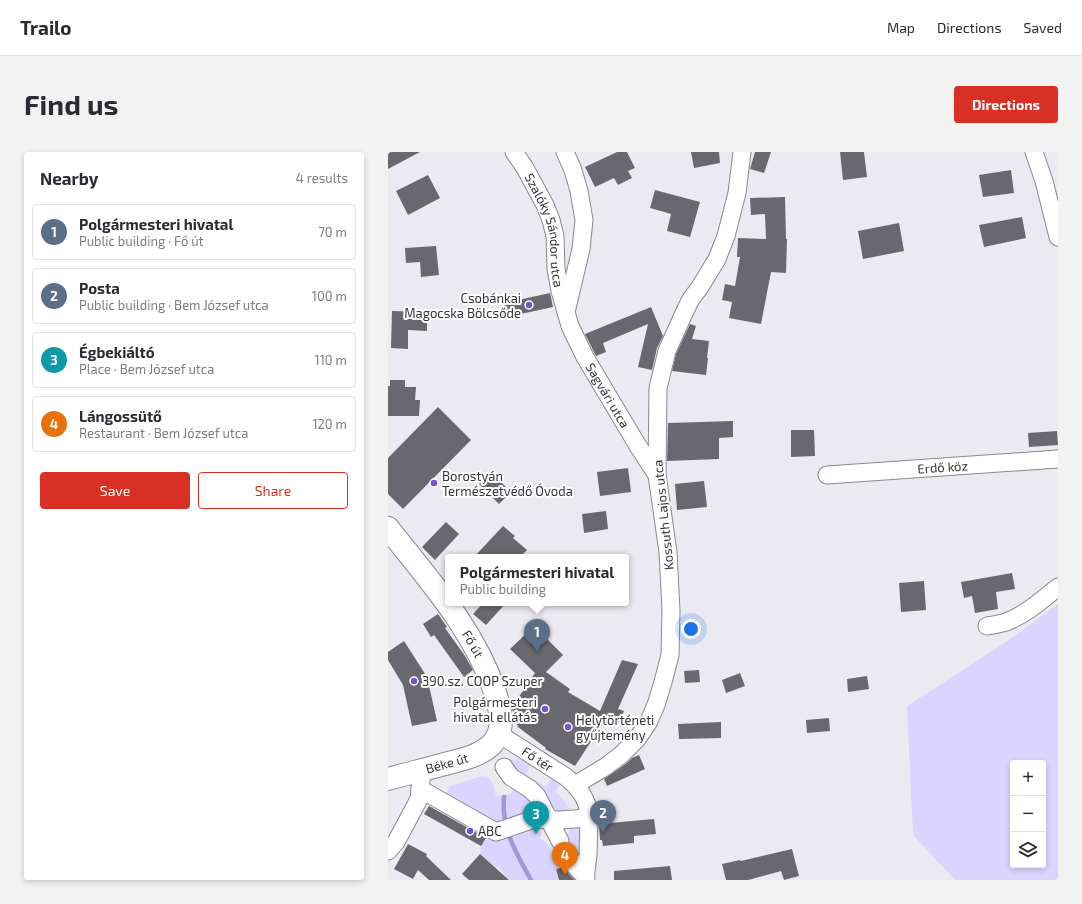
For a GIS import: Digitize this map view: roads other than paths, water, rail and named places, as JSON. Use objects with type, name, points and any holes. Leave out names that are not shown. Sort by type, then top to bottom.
[{"type":"main road","name":"Fő út","points":[[388,528],[445,600]]},
{"type":"main road","name":"Fő út","points":[[449,606],[469,635],[489,674],[497,697],[502,722],[499,734]]},
{"type":"main road","name":"Béke út","points":[[388,779],[420,786],[463,759],[483,752],[493,743],[499,734]]},
{"type":"street","name":"Szalóky Sándor utca","points":[[514,152],[545,205],[551,220],[555,236],[556,269],[566,312]]},
{"type":"street","points":[[565,152],[579,191],[584,220],[581,249],[566,312]]},
{"type":"street","name":"Kossuth Lajos utca","points":[[575,785],[621,755],[637,739],[656,705],[663,682],[670,655],[671,611],[668,552],[657,475],[658,388],[667,351],[691,299],[718,258],[726,236],[737,193],[742,152]]},
{"type":"street","points":[[1034,152],[1044,181],[1058,237]]},
{"type":"street","name":"Sagvári utca","points":[[566,312],[570,326],[585,356],[638,446],[657,475]]},
{"type":"street","name":"Erdő köz","points":[[827,475],[1058,458]]},
{"type":"street","points":[[987,626],[1004,623],[1018,616],[1058,587]]},
{"type":"street","name":"Fő tér","points":[[499,734],[575,785],[586,801],[590,818],[586,878]]},
{"type":"street","points":[[504,767],[511,777],[533,791],[575,866],[586,878]]},
{"type":"street","points":[[388,851],[396,842],[420,786],[496,832],[534,819],[549,820],[590,818]]},
{"type":"waterway","points":[[504,797],[507,830],[515,850],[531,880]]},
{"type":"place","name":"Csobánkai Magocska Bölcsőde","points":[[529,305]]},
{"type":"place","name":"Borostyán Természetvédő Óvoda","points":[[434,483]]},
{"type":"place","name":"Polgármesteri hivatal","points":[[537,652]]},
{"type":"place","name":"390.sz. COOP Szuper","points":[[414,681]]},
{"type":"place","name":"Polgármesteri hivatal ellátás","points":[[545,709]]},
{"type":"place","name":"Helytörténeti gyűjtemény","points":[[568,727]]},
{"type":"place","name":"ABC","points":[[470,831]]},
{"type":"place","name":"Posta","points":[[603,833]]},
{"type":"place","name":"Égbekiáltó","points":[[536,834]]},
{"type":"place","name":"Lángossütő","points":[[565,875]]}]
